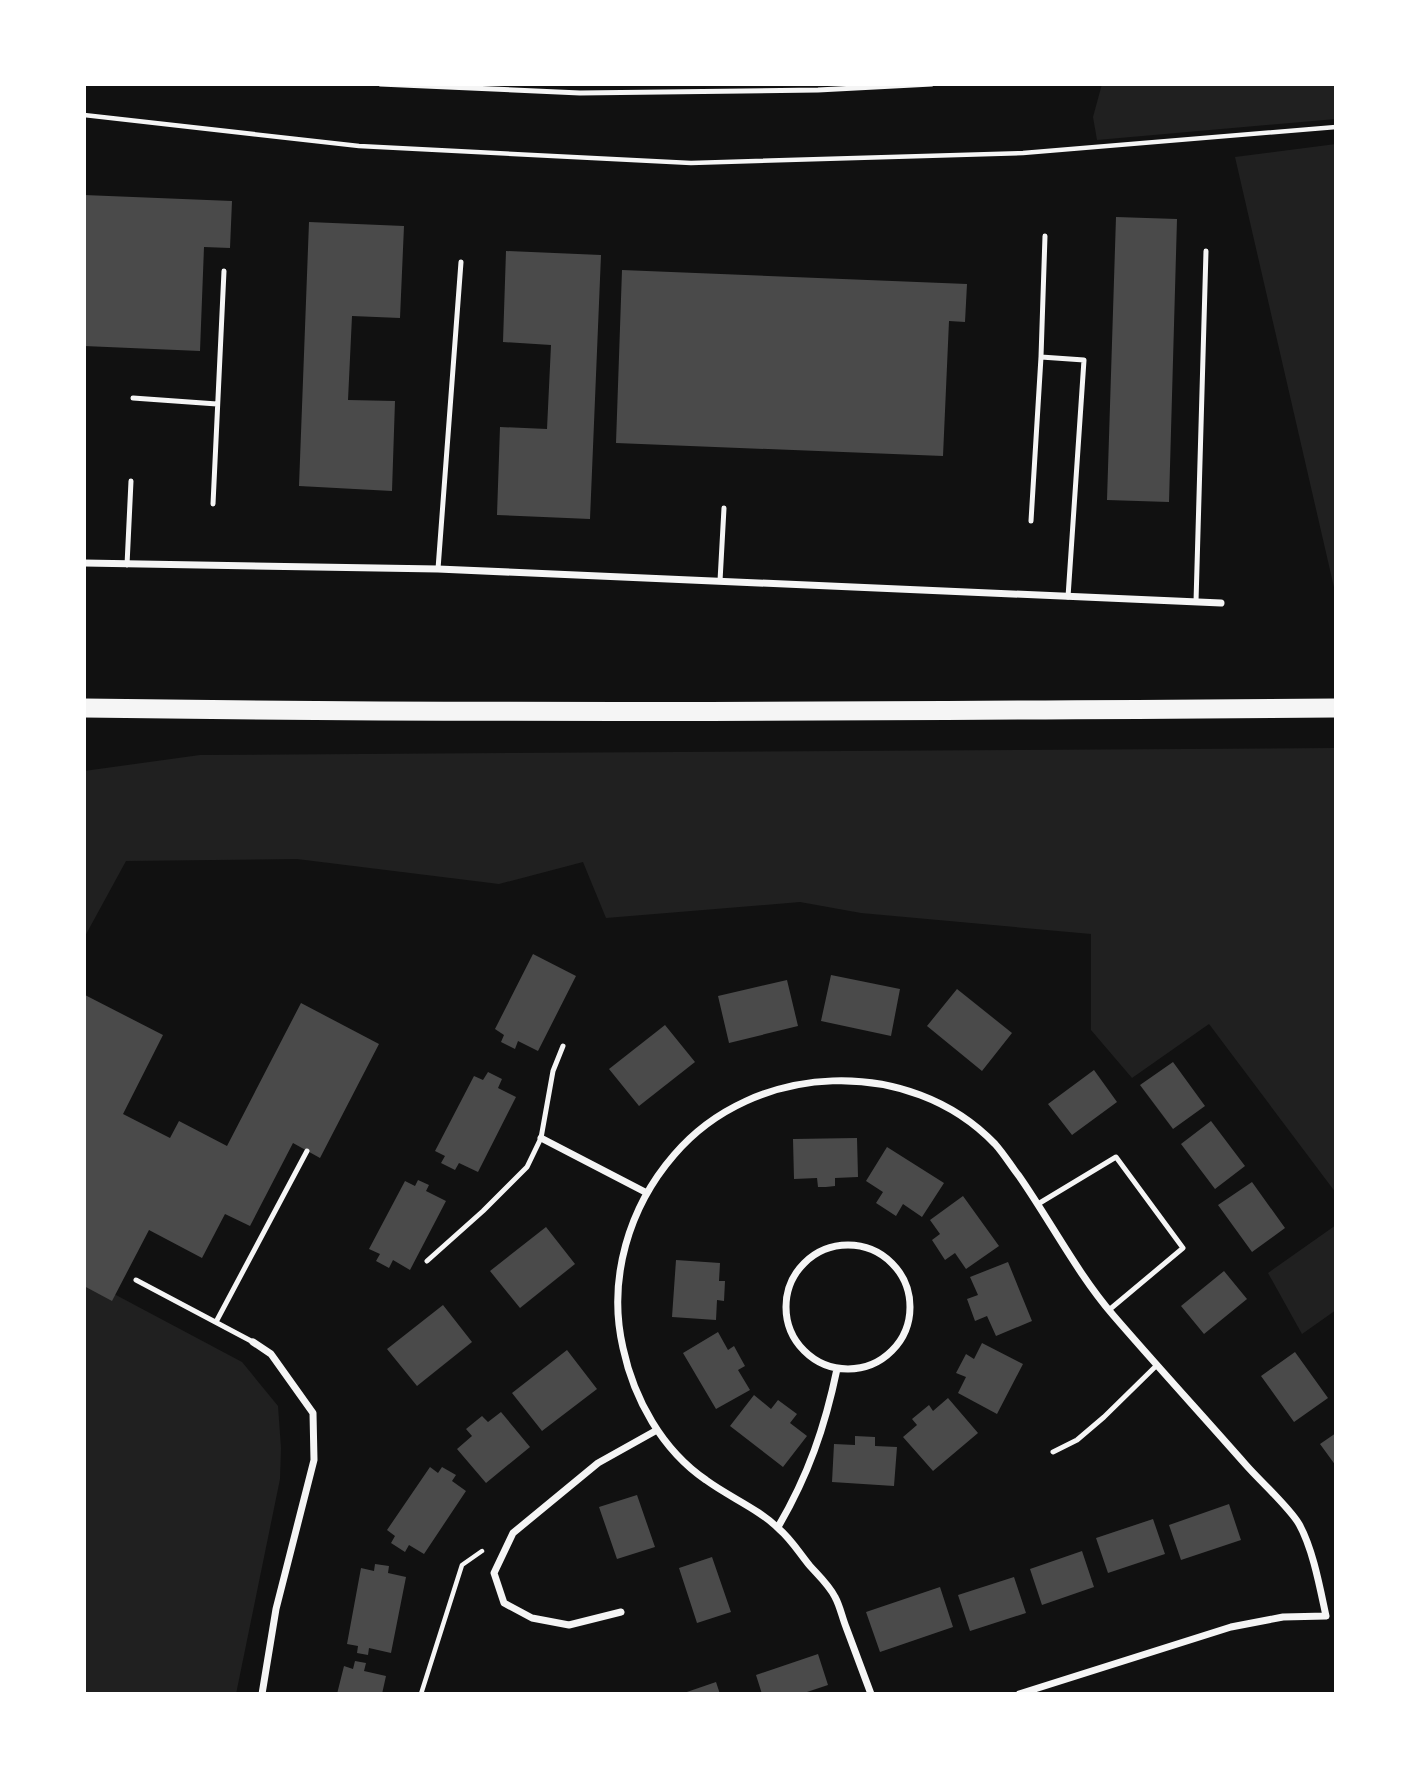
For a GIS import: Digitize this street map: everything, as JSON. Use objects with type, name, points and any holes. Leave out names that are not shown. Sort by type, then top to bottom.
[{"type":"highway","points":[[84,708],[328,712],[1336,708]]},
{"type":"street","points":[[84,563],[438,569],[1221,603]]},
{"type":"street","points":[[871,1694],[835,1596],[778,1527],[702,1478],[657,1430],[641,1403],[629,1374],[621,1344],[618,1313],[624,1251],[633,1221],[647,1193],[678,1150],[698,1131],[752,1098],[812,1082],[875,1082],[906,1089],[963,1116],[996,1145],[1109,1310],[1298,1524],[1317,1574],[1326,1616],[1283,1617],[1231,1627],[1019,1694]]},
{"type":"street","points":[[541,1138],[647,1193]]},
{"type":"street","points":[[840,1244],[860,1245],[880,1252],[897,1267],[908,1286],[911,1307],[907,1329],[897,1347],[880,1361],[859,1369],[837,1369],[819,1362],[803,1350],[792,1334],[786,1315],[787,1296],[793,1277],[805,1262],[821,1250],[840,1244]]},
{"type":"street","points":[[253,1342],[271,1354],[313,1413],[314,1460],[276,1609],[262,1694]]},
{"type":"street","points":[[778,1527],[804,1478],[827,1415],[837,1369]]},
{"type":"street","points":[[621,1612],[569,1625],[532,1618],[504,1603],[494,1573],[513,1533],[598,1463],[657,1430]]},
{"type":"lane","points":[[380,84],[580,93],[818,90],[932,84]]},
{"type":"lane","points":[[1031,521],[1045,236]]},
{"type":"lane","points":[[1196,602],[1206,251]]},
{"type":"lane","points":[[438,569],[461,262]]},
{"type":"lane","points":[[213,504],[224,271]]},
{"type":"lane","points":[[1041,357],[1084,360],[1068,597]]},
{"type":"lane","points":[[133,398],[217,404]]},
{"type":"lane","points":[[127,565],[131,481]]},
{"type":"lane","points":[[720,581],[724,508]]},
{"type":"lane","points":[[427,1261],[527,1167],[541,1138],[553,1071],[563,1046]]},
{"type":"lane","points":[[216,1322],[307,1151]]},
{"type":"lane","points":[[1038,1204],[1116,1157],[1183,1248],[1109,1310]]},
{"type":"lane","points":[[136,1280],[253,1342]]},
{"type":"lane","points":[[1053,1452],[1077,1440],[1095,1425],[1157,1365]]},
{"type":"path","points":[[84,115],[359,146],[691,163],[1023,153],[1336,127]]},
{"type":"path","points":[[421,1694],[462,1565],[485,1548],[513,1533]]},
{"type":"shaded area","points":[[1102,84],[1336,84],[1336,119],[1097,140],[1093,117]]},
{"type":"shaded area","points":[[1336,144],[1336,596],[1235,157]]},
{"type":"shaded area","points":[[1336,748],[1336,1193],[1209,1024],[1132,1078],[1091,1030],[1091,934],[861,913],[800,902],[606,918],[583,862],[499,884],[297,859],[126,861],[84,938],[84,771],[200,755]]},
{"type":"shaded area","points":[[1336,1225],[1336,1310],[1302,1334],[1268,1273]]},
{"type":"shaded area","points":[[84,1278],[242,1362],[278,1406],[280,1479],[236,1694],[84,1694]]},
{"type":"building","points":[[84,195],[232,201],[230,248],[204,247],[200,351],[84,346]]},
{"type":"building","points":[[1116,217],[1177,219],[1169,502],[1107,500]]},
{"type":"building","points":[[309,222],[404,226],[400,318],[352,316],[348,400],[395,401],[392,491],[299,486]]},
{"type":"building","points":[[506,251],[601,255],[590,519],[497,515],[500,427],[547,429],[551,345],[503,342]]},
{"type":"building","points":[[622,270],[967,284],[965,322],[949,321],[943,456],[616,443]]},
{"type":"building","points":[[533,954],[576,976],[538,1051],[518,1041],[515,1049],[501,1042],[504,1035],[495,1029]]},
{"type":"building","points":[[831,975],[900,989],[891,1036],[821,1021]]},
{"type":"building","points":[[787,980],[798,1026],[729,1043],[718,996]]},
{"type":"building","points":[[957,989],[1012,1033],[982,1071],[927,1026]]},
{"type":"building","points":[[85,995],[163,1035],[123,1114],[170,1138],[179,1121],[227,1146],[301,1003],[379,1044],[320,1158],[293,1143],[250,1226],[225,1214],[202,1258],[149,1230],[112,1301],[84,1286]]},
{"type":"building","points":[[665,1025],[695,1062],[639,1106],[609,1069]]},
{"type":"building","points":[[1173,1062],[1205,1106],[1173,1129],[1140,1085]]},
{"type":"building","points":[[1094,1070],[1117,1102],[1072,1135],[1048,1104]]},
{"type":"building","points":[[488,1072],[502,1079],[498,1088],[516,1097],[478,1172],[459,1163],[455,1170],[441,1163],[445,1156],[435,1151],[474,1076],[483,1080]]},
{"type":"building","points":[[1211,1121],[1245,1166],[1215,1189],[1181,1144]]},
{"type":"building","points":[[857,1138],[858,1177],[835,1178],[835,1186],[826,1187],[818,1187],[817,1178],[794,1179],[793,1139]]},
{"type":"building","points":[[887,1147],[944,1183],[922,1217],[903,1204],[896,1216],[876,1203],[883,1192],[866,1181]]},
{"type":"building","points":[[418,1180],[429,1185],[426,1191],[446,1201],[410,1270],[393,1260],[389,1268],[376,1261],[380,1254],[369,1249],[405,1181],[415,1186]]},
{"type":"building","points":[[1252,1182],[1285,1228],[1252,1252],[1218,1205]]},
{"type":"building","points":[[963,1196],[999,1246],[966,1269],[955,1253],[945,1260],[932,1240],[940,1234],[930,1220]]},
{"type":"building","points":[[546,1227],[575,1264],[520,1308],[490,1271]]},
{"type":"building","points":[[676,1260],[720,1263],[719,1281],[725,1281],[724,1301],[717,1300],[716,1320],[672,1317]]},
{"type":"building","points":[[1008,1262],[1032,1321],[996,1336],[987,1316],[975,1321],[967,1299],[978,1295],[970,1277]]},
{"type":"building","points":[[1224,1271],[1247,1299],[1204,1334],[1181,1306]]},
{"type":"building","points":[[443,1305],[472,1342],[417,1386],[387,1349]]},
{"type":"building","points":[[718,1332],[728,1350],[734,1346],[745,1366],[738,1370],[750,1390],[716,1409],[683,1353]]},
{"type":"building","points":[[982,1343],[1023,1364],[997,1414],[958,1393],[966,1377],[956,1373],[966,1354],[974,1359]]},
{"type":"building","points":[[567,1350],[597,1389],[542,1431],[512,1393]]},
{"type":"building","points":[[1295,1352],[1328,1398],[1294,1422],[1261,1376]]},
{"type":"building","points":[[754,1395],[771,1409],[778,1400],[797,1414],[790,1423],[807,1436],[783,1467],[730,1426]]},
{"type":"building","points":[[948,1398],[978,1433],[933,1471],[903,1437],[917,1425],[912,1419],[929,1405],[933,1411]]},
{"type":"building","points":[[501,1412],[530,1447],[486,1483],[457,1449],[472,1436],[466,1429],[482,1416],[488,1422]]},
{"type":"building","points":[[1336,1433],[1336,1466],[1320,1444]]},
{"type":"building","points":[[855,1436],[875,1437],[875,1446],[897,1447],[894,1486],[832,1482],[834,1444],[855,1445]]},
{"type":"building","points":[[430,1467],[438,1473],[442,1467],[456,1475],[452,1481],[466,1491],[424,1554],[409,1545],[405,1552],[391,1543],[395,1536],[387,1530]]},
{"type":"building","points":[[637,1495],[655,1547],[617,1559],[599,1507]]},
{"type":"building","points":[[1229,1504],[1241,1540],[1181,1560],[1169,1525]]},
{"type":"building","points":[[1153,1519],[1165,1554],[1108,1573],[1096,1538]]},
{"type":"building","points":[[1082,1551],[1094,1587],[1042,1605],[1030,1569]]},
{"type":"building","points":[[712,1557],[731,1612],[697,1623],[679,1568]]},
{"type":"building","points":[[375,1564],[389,1566],[388,1573],[406,1577],[391,1653],[369,1648],[368,1655],[357,1653],[358,1646],[347,1644],[361,1568],[374,1571]]},
{"type":"building","points":[[1014,1577],[1026,1613],[970,1631],[958,1595]]},
{"type":"building","points":[[940,1587],[953,1627],[880,1652],[866,1612]]},
{"type":"building","points":[[818,1654],[828,1685],[801,1694],[762,1694],[756,1675]]},
{"type":"building","points":[[355,1661],[366,1663],[364,1671],[386,1676],[382,1694],[337,1694],[344,1666],[353,1669]]},
{"type":"building","points":[[716,1682],[720,1694],[681,1694]]}]
